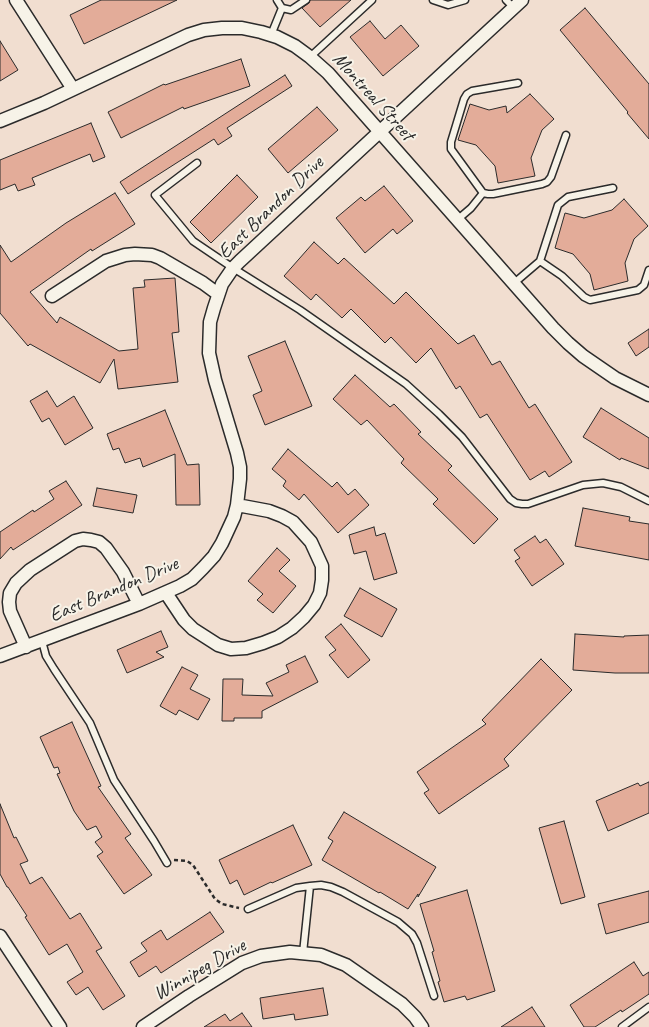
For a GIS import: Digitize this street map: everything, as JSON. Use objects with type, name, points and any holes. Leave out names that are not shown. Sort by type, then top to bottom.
[{"type":"street","points":[[16,0],[73,90]]},
{"type":"street","name":"East Brandon Drive","points":[[0,656],[166,593],[192,579],[214,556],[229,530],[237,505],[240,479],[240,467],[215,380],[209,353],[210,322],[222,284],[233,268],[380,132],[514,3]]},
{"type":"street","name":"Montreal Street","points":[[0,121],[22,113],[73,90],[171,42],[193,33],[222,28],[242,28],[271,35],[295,46],[328,73],[553,328],[583,356],[615,378],[649,395]]},
{"type":"street","points":[[52,296],[106,261],[125,255],[135,254],[152,255],[160,258],[218,294]]},
{"type":"street","points":[[166,593],[184,620],[193,629],[218,645],[231,649],[246,648],[278,637],[292,628],[314,605],[320,593],[322,566],[311,542],[294,522],[269,511],[237,505]]},
{"type":"street","points":[[26,647],[10,611],[10,593],[16,584],[30,570],[75,541],[83,539],[91,540],[99,542],[106,548],[122,572],[139,604]]},
{"type":"street","points":[[0,936],[60,1027]]},
{"type":"street","name":"Winnipeg Drive","points":[[143,1027],[242,963],[261,956],[280,952],[321,955],[346,965],[402,1004],[415,1017],[422,1027]]},
{"type":"lane","points":[[277,0],[282,8],[291,10],[306,0]]},
{"type":"lane","points":[[310,57],[372,0]]},
{"type":"lane","points":[[433,0],[448,5],[465,0]]},
{"type":"lane","points":[[271,35],[282,8]]},
{"type":"lane","points":[[518,83],[472,92],[467,94],[464,99],[451,142],[451,148],[483,193],[493,194],[547,182],[566,135]]},
{"type":"lane","points":[[196,163],[155,195],[193,241],[300,310],[406,384],[462,437],[510,499],[516,503],[528,504],[583,485],[594,483],[621,487],[649,501]]},
{"type":"lane","points":[[513,284],[540,261],[558,205],[568,197],[612,188]]},
{"type":"lane","points":[[458,220],[471,208],[483,193]]},
{"type":"lane","points":[[540,261],[562,276],[584,297],[590,300],[638,290],[644,285],[649,270]]},
{"type":"lane","points":[[42,641],[46,656],[90,723],[114,780],[167,863]]},
{"type":"lane","points":[[303,953],[310,886]]},
{"type":"lane","points":[[248,909],[296,888],[326,886],[342,892],[398,922],[412,934],[417,944],[434,996]]},
{"type":"lane","points":[[622,1027],[649,1007]]},
{"type":"path","points":[[167,863],[170,860],[187,861],[198,870],[215,899],[222,904],[248,909]]},
{"type":"building","points":[[101,0],[177,0],[84,44],[70,15]]},
{"type":"building","points":[[310,0],[351,0],[320,27],[302,8],[309,3]]},
{"type":"building","points":[[585,8],[649,84],[649,139],[560,30]]},
{"type":"building","points":[[370,21],[385,39],[401,25],[419,46],[383,76],[350,37]]},
{"type":"building","points":[[0,41],[18,70],[0,81]]},
{"type":"building","points":[[241,59],[250,86],[184,109],[183,107],[121,138],[108,112],[164,84],[165,85]]},
{"type":"building","points":[[285,75],[292,86],[227,128],[232,136],[218,145],[214,139],[128,194],[120,182]]},
{"type":"building","points":[[530,94],[554,119],[542,130],[531,158],[535,176],[498,183],[495,166],[476,145],[458,140],[470,104],[489,110],[506,106],[507,113]]},
{"type":"building","points":[[317,107],[338,130],[288,173],[268,149]]},
{"type":"building","points":[[91,123],[105,157],[93,162],[90,154],[32,178],[35,185],[18,191],[15,184],[0,190],[0,160]]},
{"type":"building","points":[[237,175],[258,197],[211,243],[190,222]]},
{"type":"building","points":[[384,186],[413,221],[397,234],[393,229],[365,253],[336,218],[361,197],[365,201]]},
{"type":"building","points":[[115,193],[135,224],[92,251],[91,249],[30,292],[57,323],[60,317],[119,351],[138,349],[133,288],[145,287],[144,280],[175,278],[179,332],[172,333],[178,382],[118,389],[114,359],[100,383],[30,344],[28,346],[0,313],[0,245],[11,262],[66,223]]},
{"type":"building","points":[[624,199],[648,226],[634,239],[625,263],[628,281],[594,290],[590,274],[573,254],[555,248],[565,213],[584,218],[612,210]]},
{"type":"building","points":[[314,242],[338,264],[344,258],[394,304],[406,292],[458,344],[474,335],[492,365],[500,361],[529,408],[535,404],[572,462],[549,477],[545,471],[530,480],[487,414],[480,418],[460,386],[456,389],[431,348],[416,363],[391,337],[385,343],[351,309],[342,318],[316,294],[311,300],[284,276]]},
{"type":"building","points":[[649,329],[649,347],[636,356],[628,343]]},
{"type":"building","points":[[285,341],[312,406],[265,425],[253,395],[262,391],[248,356]]},
{"type":"building","points":[[355,375],[390,407],[394,404],[421,432],[418,434],[452,466],[448,470],[498,519],[474,544],[433,504],[438,499],[401,463],[404,459],[367,420],[361,425],[333,399]]},
{"type":"building","points":[[47,391],[57,407],[74,396],[93,428],[65,445],[49,418],[42,422],[30,401]]},
{"type":"building","points":[[601,408],[649,438],[649,469],[621,458],[620,460],[583,437]]},
{"type":"building","points":[[165,410],[187,465],[199,464],[200,505],[176,505],[175,454],[143,467],[140,458],[125,463],[119,448],[113,450],[107,434]]},
{"type":"building","points":[[288,449],[332,487],[337,482],[348,495],[355,489],[369,505],[338,533],[304,494],[299,500],[283,486],[286,481],[272,469]]},
{"type":"building","points":[[66,481],[82,505],[13,550],[11,547],[0,559],[0,532],[33,510],[34,512],[54,499],[49,491]]},
{"type":"building","points":[[97,488],[137,495],[133,513],[93,506]]},
{"type":"building","points":[[583,508],[630,517],[629,521],[649,524],[649,560],[575,546]]},
{"type":"building","points":[[374,527],[376,536],[385,533],[397,573],[374,580],[366,551],[354,554],[349,535]]},
{"type":"building","points":[[535,536],[540,543],[546,539],[564,564],[532,586],[515,561],[520,558],[514,550]]},
{"type":"building","points":[[277,548],[290,560],[279,571],[296,586],[273,613],[257,600],[263,594],[248,581]]},
{"type":"building","points":[[360,588],[397,609],[382,637],[344,616]]},
{"type":"building","points":[[341,624],[370,660],[348,678],[329,655],[336,650],[325,637]]},
{"type":"building","points":[[161,631],[168,647],[156,652],[164,657],[127,673],[117,650]]},
{"type":"building","points":[[575,634],[624,637],[649,635],[649,673],[615,673],[573,670]]},
{"type":"building","points":[[305,656],[318,682],[262,711],[262,718],[234,718],[234,721],[222,721],[223,679],[243,679],[242,695],[273,696],[266,683],[289,672],[286,665]]},
{"type":"building","points":[[541,659],[572,690],[504,759],[509,766],[439,814],[424,793],[429,790],[417,772],[486,724],[482,720]]},
{"type":"building","points":[[182,667],[198,675],[190,689],[210,699],[198,720],[179,710],[176,715],[160,706]]},
{"type":"building","points":[[72,722],[101,786],[98,787],[131,834],[125,838],[152,875],[124,894],[97,856],[103,852],[95,842],[102,837],[96,826],[87,830],[74,811],[57,774],[60,773],[58,767],[54,768],[40,737]]},
{"type":"building","points":[[649,782],[649,813],[608,831],[596,801],[638,783],[640,786]]},
{"type":"building","points":[[0,804],[14,838],[16,837],[28,861],[20,864],[30,884],[42,877],[70,919],[80,913],[102,948],[96,951],[125,996],[103,1010],[88,987],[76,995],[67,982],[83,972],[67,944],[49,955],[25,917],[27,916],[0,874]]},
{"type":"building","points":[[344,812],[436,867],[418,897],[418,894],[408,909],[322,860],[333,841],[328,838]]},
{"type":"building","points":[[564,821],[585,897],[561,904],[539,828]]},
{"type":"building","points":[[293,825],[312,865],[244,895],[237,880],[230,884],[219,860]]},
{"type":"building","points":[[467,890],[495,991],[467,1000],[465,996],[444,1002],[432,952],[434,951],[420,904]]},
{"type":"building","points":[[649,891],[649,922],[606,934],[598,904]]},
{"type":"building","points":[[210,912],[224,932],[161,973],[156,966],[139,977],[130,962],[147,951],[141,943],[161,930],[167,940]]},
{"type":"building","points":[[634,962],[643,976],[649,972],[649,994],[622,1012],[621,1010],[595,1027],[584,1027],[570,1005]]},
{"type":"building","points":[[323,988],[328,1015],[295,1020],[294,1014],[263,1019],[260,998]]},
{"type":"building","points":[[532,1007],[545,1027],[501,1027]]},
{"type":"building","points":[[242,1013],[252,1027],[204,1027],[225,1014],[230,1021]]}]
